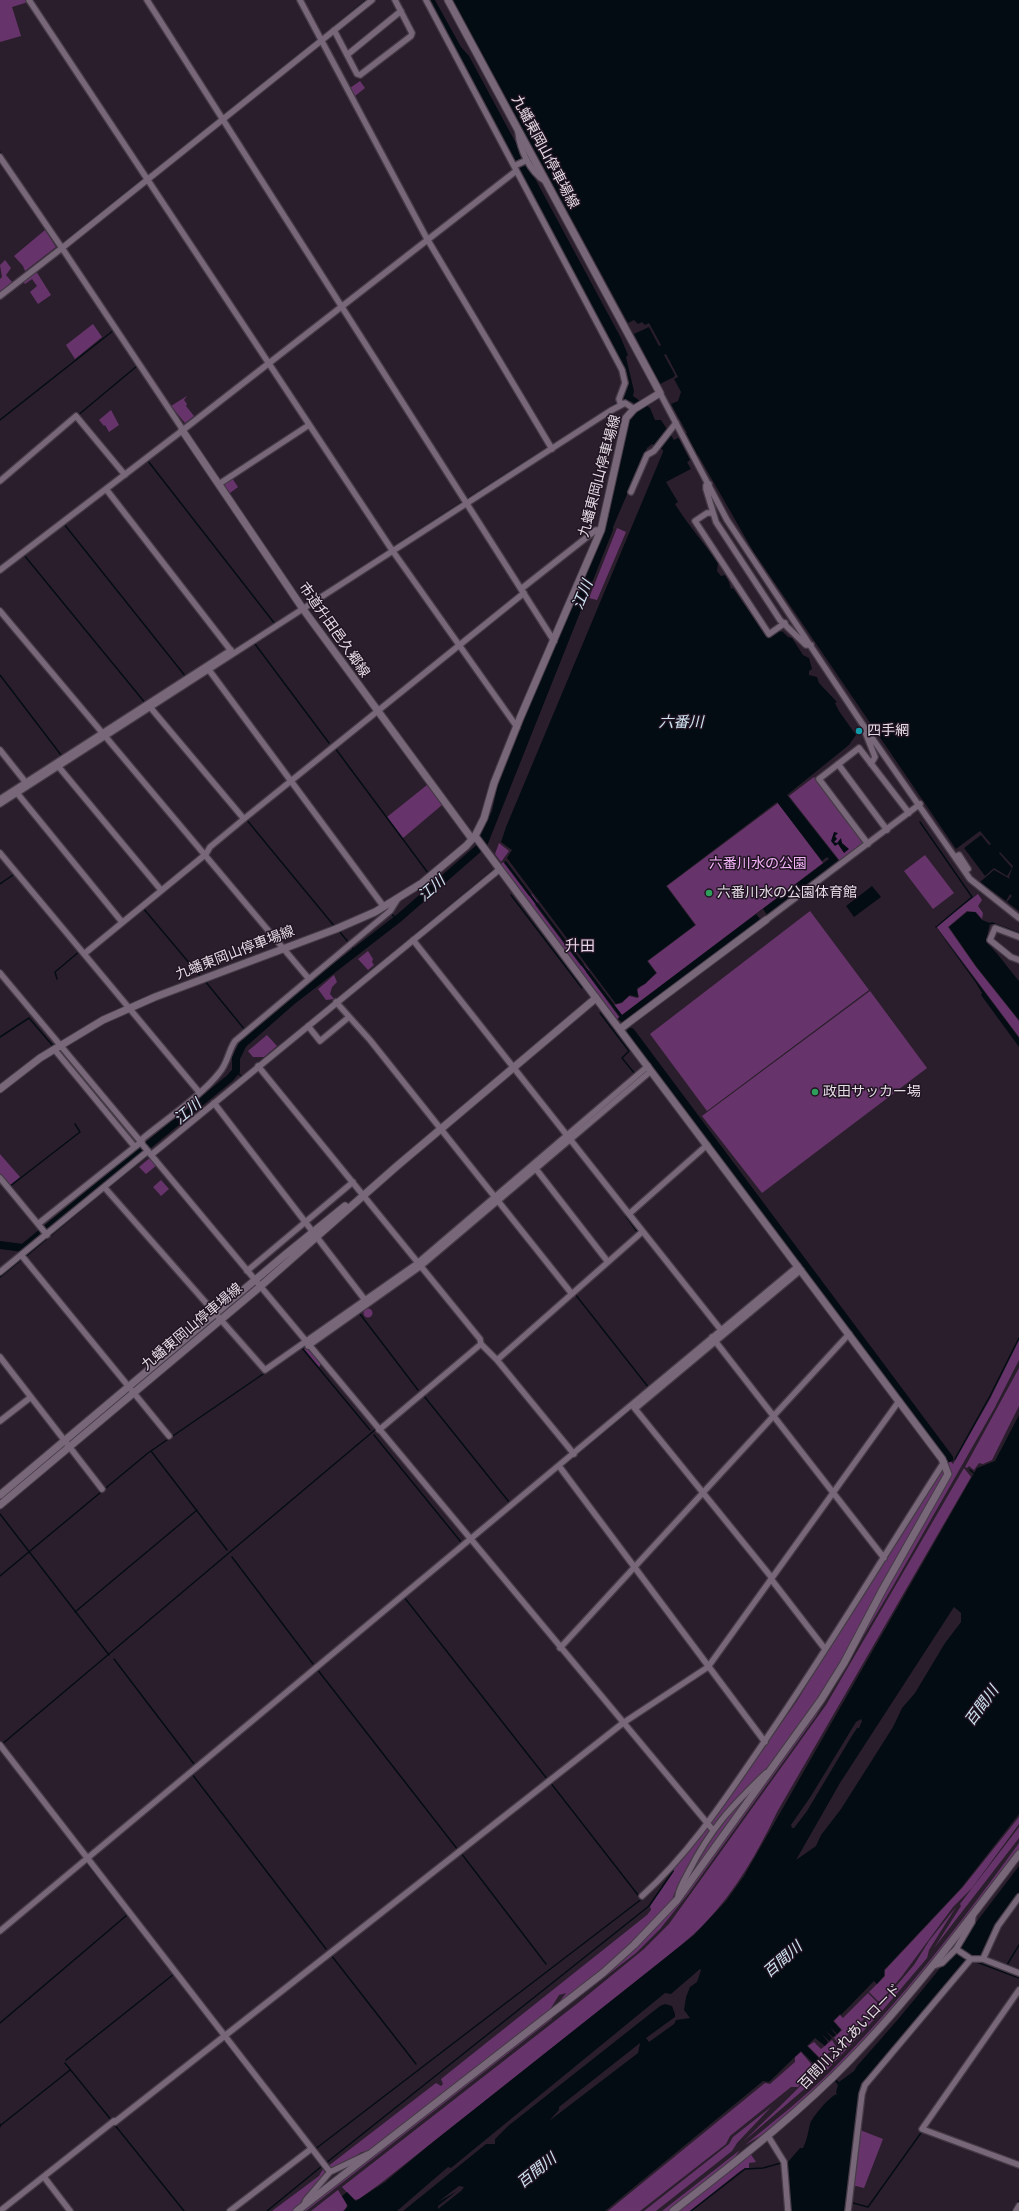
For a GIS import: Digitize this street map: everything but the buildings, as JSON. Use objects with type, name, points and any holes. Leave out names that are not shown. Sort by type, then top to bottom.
[{"type":"street","points":[[29,0],[391,549],[517,727]]},
{"type":"street","points":[[147,0],[554,641]]},
{"type":"street","points":[[300,0],[428,238],[550,447]]},
{"type":"street","points":[[0,296],[221,117],[372,0]]},
{"type":"street","points":[[334,30],[357,74],[360,75],[412,36],[412,33],[395,0]]},
{"type":"street","points":[[426,0],[624,375],[625,383],[620,403]]},
{"type":"street","name":"九蟠東岡山停車場線","points":[[0,1089],[57,1047],[103,1020],[129,1008],[355,922],[384,907],[397,900],[435,873],[475,838],[484,818],[494,783],[601,530],[624,425],[628,415],[660,393],[448,0]]},
{"type":"street","points":[[347,55],[401,11]]},
{"type":"street","points":[[518,130],[526,160],[540,178],[546,181]]},
{"type":"street","points":[[0,157],[183,429]]},
{"type":"street","points":[[0,570],[341,306],[515,167],[526,160]]},
{"type":"street","points":[[660,393],[727,520],[861,722],[976,885],[1019,918]]},
{"type":"street","points":[[0,804],[17,793],[27,784],[103,734],[614,406],[620,403],[638,407]]},
{"type":"street","points":[[0,480],[77,417],[124,474]]},
{"type":"street","points":[[631,492],[647,455],[657,447],[676,423]]},
{"type":"street","points":[[221,483],[309,425]]},
{"type":"street","name":"市道升田邑久郷線","points":[[183,429],[221,483],[302,607],[376,710],[475,838]]},
{"type":"street","points":[[709,484],[706,485],[706,489],[716,522],[785,624],[806,645],[811,645]]},
{"type":"street","points":[[106,489],[232,652]]},
{"type":"street","points":[[713,513],[707,513],[695,521],[770,634],[785,624]]},
{"type":"street","points":[[84,953],[203,855],[210,846],[290,780],[596,530],[601,530]]},
{"type":"street","points":[[0,611],[203,855],[309,979]]},
{"type":"street","points":[[0,799],[58,766],[103,734],[209,670],[232,652]]},
{"type":"street","points":[[209,670],[384,907]]},
{"type":"street","points":[[150,707],[244,818]]},
{"type":"street","points":[[861,722],[875,757],[871,764]]},
{"type":"street","points":[[868,844],[819,779],[859,748],[909,813]]},
{"type":"street","points":[[0,750],[27,784]]},
{"type":"street","points":[[838,764],[887,830]]},
{"type":"street","points":[[58,766],[160,889]]},
{"type":"street","points":[[17,793],[122,921]]},
{"type":"street","points":[[620,1029],[920,804]]},
{"type":"street","points":[[297,2211],[603,1973],[634,1945],[677,1900],[821,1700],[844,1663],[883,1589],[947,1478],[947,1470],[944,1462],[486,849],[475,838]]},
{"type":"street","points":[[0,853],[199,1092]]},
{"type":"street","points":[[955,857],[959,855],[968,869]]},
{"type":"street","points":[[0,1272],[24,1257],[47,1235],[106,1189],[148,1152],[214,1103],[500,869]]},
{"type":"street","points":[[39,1224],[138,1144],[199,1092],[220,1072],[228,1060],[231,1046],[235,1041],[390,911],[397,900]]},
{"type":"street","points":[[1019,937],[995,928],[990,940],[1011,957],[1019,960]]},
{"type":"street","points":[[412,940],[721,1330]]},
{"type":"street","points":[[0,973],[57,1047],[138,1144],[148,1152],[709,1824]]},
{"type":"street","name":"九蟠東岡山停車場線","points":[[0,1495],[220,1320],[257,1284],[596,998]]},
{"type":"street","points":[[336,1002],[441,1129],[571,1293]]},
{"type":"street","points":[[308,1026],[320,1041],[349,1017]]},
{"type":"street","points":[[258,1066],[352,1183],[363,1194],[420,1264],[481,1343],[497,1360],[574,1454]]},
{"type":"street","points":[[106,1189],[265,1370],[307,1344],[420,1264],[650,1068]]},
{"type":"street","points":[[214,1103],[365,1300]]},
{"type":"street","points":[[497,1199],[536,1169],[568,1138]]},
{"type":"street","points":[[628,1213],[706,1145]]},
{"type":"street","points":[[536,1169],[607,1261]]},
{"type":"street","points":[[0,1178],[47,1235]]},
{"type":"street","points":[[247,1271],[352,1183]]},
{"type":"street","points":[[497,1360],[607,1261],[642,1232]]},
{"type":"street","points":[[24,1257],[169,1436]]},
{"type":"street","points":[[307,1344],[365,1300],[420,1264]]},
{"type":"street","points":[[714,1339],[721,1330],[800,1268]]},
{"type":"street","points":[[0,1931],[470,1539],[560,1468],[574,1454],[800,1268]]},
{"type":"street","name":"九蟠東岡山停車場線","points":[[132,1389],[215,1314],[257,1284]]},
{"type":"street","points":[[561,1647],[849,1334]]},
{"type":"street","points":[[714,1339],[772,1416],[884,1558]]},
{"type":"street","points":[[378,1429],[481,1343]]},
{"type":"street","points":[[0,1357],[102,1489]]},
{"type":"street","points":[[0,1421],[31,1398]]},
{"type":"street","points":[[0,2211],[624,1723],[709,1668],[899,1401]]},
{"type":"street","points":[[634,1406],[772,1579],[825,1649]]},
{"type":"street","name":"九蟠東岡山停車場線","points":[[0,1505],[67,1443]]},
{"type":"street","points":[[642,1896],[667,1873],[709,1824],[796,1697],[944,1462]]},
{"type":"street","points":[[560,1468],[765,1742]]},
{"type":"street","points":[[1,1745],[223,2037],[311,2150],[330,2172]]},
{"type":"street","points":[[677,1900],[678,1893],[701,1847],[709,1824],[727,1810],[768,1770],[770,1772]]},
{"type":"street","name":"百間川ふれあいロード","points":[[673,2211],[768,2136],[850,2060],[933,1966],[1019,1854]]},
{"type":"street","points":[[984,1960],[998,1926],[1019,1897]]},
{"type":"street","points":[[933,1966],[942,1963],[957,1949],[972,1922],[973,1915]]},
{"type":"street","points":[[957,1949],[970,1959],[984,1960],[1019,1973]]},
{"type":"street","points":[[848,2211],[862,2094],[865,2085],[970,1959]]},
{"type":"street","points":[[1019,1990],[924,2129],[1019,2165]]},
{"type":"street","points":[[768,2136],[784,2162],[788,2211]]},
{"type":"street","points":[[230,2211],[311,2150]]},
{"type":"street","points":[[304,2205],[306,2200],[330,2172],[371,2153]]},
{"type":"street","points":[[44,2177],[70,2211]]},
{"type":"street","points":[[1016,2211],[1019,2206]]},
{"type":"green space","points":[[0,0],[27,0],[28,2],[12,7],[21,36],[0,42]]},
{"type":"green space","points":[[360,81],[365,88],[355,96],[350,88]]},
{"type":"green space","points":[[45,230],[56,247],[25,271],[23,266],[14,256]]},
{"type":"green space","points":[[5,260],[11,268],[6,275],[12,282],[0,292],[0,279],[2,277],[0,265]]},
{"type":"green space","points":[[36,271],[51,295],[38,304],[30,292],[37,286],[32,279],[25,284],[23,281]]},
{"type":"green space","points":[[93,324],[102,337],[75,359],[66,345]]},
{"type":"green space","points":[[187,396],[184,400],[187,404],[186,406],[194,416],[185,423],[171,406]]},
{"type":"green space","points":[[111,410],[119,425],[109,432],[105,425],[104,426],[99,420]]},
{"type":"green space","points":[[232,478],[238,487],[230,493],[223,483]]},
{"type":"green space","points":[[617,528],[626,532],[597,600],[589,598]]},
{"type":"green space","points":[[814,777],[863,839],[862,844],[840,861],[789,796]]},
{"type":"green space","points":[[427,785],[442,805],[403,838],[387,817]]},
{"type":"green space","name":"六番川水の公園","points":[[778,803],[823,863],[622,1015],[614,1005],[622,1003],[629,996],[639,997],[637,990],[657,973],[648,961],[696,925],[667,886]]},
{"type":"green space","points":[[499,843],[509,851],[501,862],[495,854]]},
{"type":"green space","points":[[925,855],[954,893],[933,909],[904,871]]},
{"type":"green space","points":[[503,862],[529,896],[532,894],[538,902],[535,905],[581,966],[584,964],[589,970],[586,972],[619,1017],[616,1020],[500,865]]},
{"type":"green space","points":[[978,894],[982,900],[978,906],[983,913],[982,919],[976,912],[967,911],[948,927],[976,967],[1019,1021],[1019,1037],[936,926]]},
{"type":"green space","points":[[810,911],[869,990],[707,1111],[650,1034]]},
{"type":"green space","points":[[368,951],[373,959],[372,962],[374,965],[368,970],[358,959]]},
{"type":"green space","points":[[334,975],[337,982],[332,987],[330,994],[334,999],[326,1000],[318,989]]},
{"type":"green space","name":"政田サッカー場","points":[[870,991],[927,1068],[762,1193],[702,1116]]},
{"type":"green space","points":[[267,1035],[277,1046],[264,1057],[253,1057],[248,1051]]},
{"type":"green space","points":[[0,1154],[20,1177],[9,1186],[0,1175]]},
{"type":"green space","points":[[151,1157],[157,1165],[146,1174],[139,1167]]},
{"type":"green space","points":[[161,1180],[169,1189],[161,1196],[153,1187]]},
{"type":"green space","points":[[368,1308],[373,1313],[368,1318],[363,1313]]},
{"type":"green space","points":[[1019,1340],[1019,1360],[994,1409],[893,1586],[816,1716],[688,1894],[660,1929],[636,1953],[556,2015],[648,1936],[695,1881],[790,1749],[947,1483],[951,1474],[948,1462],[949,1460],[953,1464],[990,1399]]},
{"type":"green space","points":[[308,1348],[321,1364],[319,1367],[304,1349]]},
{"type":"green space","points":[[1019,1368],[1019,1406],[992,1460],[983,1464],[979,1463],[974,1470],[969,1466],[967,1468],[965,1467]]},
{"type":"green space","points":[[964,1468],[971,1477],[777,1812],[746,1870],[717,1910],[694,1934],[653,1968],[381,2183],[359,2199],[354,2200],[342,2187],[578,2003],[644,1949],[669,1924],[826,1705]]},
{"type":"green space","points":[[942,1471],[944,1474],[840,1665],[808,1716],[772,1766],[764,1770],[715,1824],[710,1824],[797,1701],[838,1633]]},
{"type":"green space","points":[[763,1778],[682,1890],[702,1847],[729,1811]]},
{"type":"green space","points":[[1019,1817],[1019,1824],[972,1888],[953,1907],[902,1976],[881,2001],[878,2001],[869,1992],[885,1976],[885,1970],[963,1887]]},
{"type":"green space","points":[[708,1826],[710,1832],[674,1894],[672,1902],[630,1946],[554,2009],[566,1993],[559,1995],[548,2013],[370,2151],[362,2152],[332,2170],[327,2167],[436,2083],[441,2086],[443,2084],[441,2079],[647,1915],[651,1910],[650,1906],[674,1871],[673,1870]]},
{"type":"green space","points":[[1019,1827],[1019,1838],[934,1948],[961,1906],[960,1904]]},
{"type":"green space","points":[[1019,1843],[1019,1850],[919,1979],[862,2044],[770,2130],[745,2145],[822,2080],[858,2044],[930,1960]]},
{"type":"green space","points":[[956,1907],[929,1950],[927,1958],[882,2011],[827,2070],[825,2068],[829,2063],[828,2062],[823,2066],[822,2064],[839,2050],[880,2005],[914,1965],[929,1941]]},
{"type":"green space","points":[[868,1993],[877,2002],[877,2006],[839,2044],[834,2038],[842,2030],[834,2021],[840,2015],[843,2018]]},
{"type":"green space","points":[[551,2017],[552,2019],[306,2211],[301,2211]]},
{"type":"green space","points":[[832,2040],[837,2048],[820,2058],[808,2046],[814,2042],[821,2049]]},
{"type":"green space","points":[[801,2052],[812,2065],[798,2087],[791,2087],[730,2136],[726,2144],[640,2211],[608,2211],[765,2083],[770,2084],[795,2062],[795,2057]]},
{"type":"green space","points":[[818,2067],[821,2069],[817,2073],[818,2075],[822,2071],[823,2073],[744,2141],[791,2095]]},
{"type":"green space","points":[[771,2107],[737,2143],[732,2151],[656,2211],[644,2211],[729,2144],[733,2137]]},
{"type":"green space","points":[[860,2130],[883,2139],[864,2188],[856,2186],[853,2187]]},
{"type":"green space","points":[[740,2150],[730,2163],[668,2211],[662,2211]]},
{"type":"green space","points":[[750,2153],[756,2162],[749,2163],[749,2168],[745,2168],[739,2172],[690,2211],[677,2211]]},
{"type":"green space","points":[[323,2169],[327,2174],[303,2198],[301,2205],[294,2211],[272,2211],[319,2176]]},
{"type":"green space","points":[[338,2190],[347,2205],[343,2211],[311,2211]]},
{"type":"water","name":"六番川","points":[[427,0],[435,0],[461,47],[469,56],[621,338],[628,355],[626,357],[634,391],[633,396],[650,408],[655,420],[661,420],[674,440],[687,433],[671,404],[678,401],[681,392],[674,379],[678,377],[666,354],[664,355],[675,375],[674,377],[660,384],[634,334],[649,327],[659,346],[661,345],[649,323],[645,325],[642,322],[638,324],[634,320],[628,323],[453,0],[1019,0],[1019,911],[1007,902],[1012,896],[1010,894],[1006,901],[980,882],[994,870],[1010,879],[1009,877],[1013,866],[1000,852],[999,853],[1012,868],[1007,876],[994,868],[985,876],[964,848],[981,835],[989,845],[991,844],[980,831],[956,849],[753,551],[698,455],[687,462],[691,469],[666,482],[678,502],[675,504],[718,563],[717,571],[721,576],[725,575],[731,589],[733,588],[766,636],[770,638],[779,631],[783,632],[788,637],[792,638],[803,655],[809,658],[812,669],[809,671],[809,675],[817,677],[819,683],[837,702],[835,703],[839,711],[856,735],[849,745],[787,795],[839,861],[623,1023],[618,1019],[620,1017],[504,862],[506,861],[622,1015],[829,859],[827,857],[822,861],[777,802],[666,886],[695,925],[647,961],[656,973],[645,984],[637,988],[638,997],[630,995],[622,1002],[616,1004],[507,858],[512,850],[501,842],[506,827],[663,452],[663,450],[652,444],[647,448],[613,527],[487,846],[479,836],[492,811],[497,788],[514,742],[607,523],[629,421],[637,405],[630,401],[622,402],[620,399],[627,382]]},
{"type":"water","points":[[834,832],[838,833],[835,836],[837,839],[834,842],[837,843],[841,838],[842,843],[849,849],[844,853],[838,844],[835,846],[831,841]]},
{"type":"water","points":[[872,886],[881,897],[854,917],[846,906]]},
{"type":"water","points":[[967,912],[975,912],[982,920],[990,923],[986,942],[1019,981],[1019,1020],[976,966],[949,927]]},
{"type":"water","points":[[935,926],[1019,1038],[1019,1047],[981,995],[982,993],[976,983]]},
{"type":"water","name":"百間川","points":[[1019,1415],[1019,1814],[961,1888],[884,1970],[884,1976],[877,1984],[874,1981],[841,2015],[840,2014],[833,2021],[841,2030],[837,2034],[830,2027],[836,2035],[833,2037],[826,2031],[832,2038],[829,2041],[822,2034],[828,2042],[825,2046],[815,2038],[807,2046],[819,2058],[824,2067],[822,2069],[813,2063],[801,2051],[769,2082],[763,2081],[605,2211],[403,2211],[486,2144],[495,2144],[495,2139],[508,2126],[660,2006],[665,2004],[672,2006],[675,2017],[646,2038],[649,2042],[674,2024],[676,2020],[690,2018],[684,2010],[686,1997],[690,1987],[697,1982],[700,1969],[671,1994],[665,1993],[451,2168],[448,2167],[397,2211],[344,2211],[348,2206],[342,2196],[347,2192],[356,2201],[385,2182],[428,2146],[694,1935],[726,1901],[744,1876],[977,1468],[995,1461]],"holes":[[[954,1607],[961,1613],[961,1622],[945,1643],[915,1693],[902,1708],[893,1727],[841,1809],[821,1835],[816,1846],[796,1860],[840,1783]],[[861,1719],[862,1721],[807,1811],[794,1828],[792,1828],[791,1825],[811,1796],[856,1722]],[[640,2043],[638,2053],[549,2121],[559,2110],[559,2107]],[[459,2186],[464,2187],[438,2209],[438,2206],[457,2191],[438,2202]]]},
{"type":"water","points":[[1019,1866],[1019,1895],[984,1955],[978,1957],[970,1956],[863,2083],[860,2091],[856,2119],[846,2211],[791,2211],[786,2162],[788,2162],[800,2148],[803,2148],[811,2121],[826,2102],[837,2094],[836,2092],[838,2085],[834,2080],[836,2079],[839,2082],[854,2071],[940,1968]]},
{"type":"pier","points":[[686,433],[698,456],[690,460],[678,437]]},
{"type":"pier","points":[[763,909],[767,915],[761,920],[756,914]]},
{"type":"waterway","points":[[322,36],[366,0]]},
{"type":"waterway","points":[[147,176],[319,38]]},
{"type":"waterway","points":[[0,152],[2,156]]},
{"type":"waterway","points":[[27,272],[144,178]]},
{"type":"waterway","points":[[41,222],[58,247]]},
{"type":"waterway","points":[[0,420],[114,330]]},
{"type":"waterway","points":[[133,350],[143,366]]},
{"type":"waterway","points":[[77,416],[137,366],[139,366]]},
{"type":"waterway","points":[[467,499],[619,402]]},
{"type":"waterway","points":[[148,461],[275,624]]},
{"type":"waterway","points":[[393,547],[464,501]]},
{"type":"waterway","points":[[64,524],[186,677]]},
{"type":"waterway","points":[[304,605],[390,549]]},
{"type":"waterway","points":[[24,555],[146,704]]},
{"type":"waterway","points":[[248,641],[299,608]]},
{"type":"waterway","points":[[308,609],[325,633]]},
{"type":"waterway","points":[[255,644],[329,743]]},
{"type":"waterway","points":[[0,675],[61,755]]},
{"type":"waterway","points":[[335,748],[428,873]]},
{"type":"waterway","points":[[246,819],[335,927]]},
{"type":"waterway","points":[[920,822],[972,897],[936,927]]},
{"type":"waterway","name":"江川","points":[[0,1245],[23,1248],[230,1078],[236,1071],[236,1058],[243,1044],[293,1000],[399,918],[478,849],[485,839]]},
{"type":"waterway","points":[[260,1062],[492,871],[494,873]]},
{"type":"waterway","points":[[0,884],[13,875]]},
{"type":"waterway","name":"江川","points":[[433,879],[437,884]]},
{"type":"waterway","points":[[511,895],[582,988]]},
{"type":"waterway","points":[[143,908],[201,977]]},
{"type":"waterway","points":[[391,913],[397,920]]},
{"type":"waterway","points":[[989,924],[992,923],[1019,933]]},
{"type":"waterway","points":[[339,931],[349,943]]},
{"type":"waterway","points":[[412,944],[478,1027]]},
{"type":"waterway","name":"江川","points":[[352,947],[356,952]]},
{"type":"waterway","points":[[57,979],[55,972],[80,951]]},
{"type":"waterway","points":[[205,981],[245,1030]]},
{"type":"waterway","points":[[600,1013],[629,1051],[622,1058],[635,1074]]},
{"type":"waterway","points":[[0,1037],[29,1018],[53,1046]]},
{"type":"waterway","points":[[631,1032],[949,1458]]},
{"type":"waterway","name":"江川","points":[[248,1033],[251,1037]]},
{"type":"waterway","points":[[236,1071],[242,1077],[244,1076]]},
{"type":"waterway","name":"江川","points":[[202,1093],[206,1098]]},
{"type":"waterway","points":[[9,1187],[80,1132],[75,1124]]},
{"type":"waterway","points":[[108,1188],[147,1156]]},
{"type":"waterway","points":[[25,1257],[105,1190]]},
{"type":"waterway","points":[[626,1213],[626,1216],[638,1233]]},
{"type":"waterway","points":[[0,1277],[22,1259]]},
{"type":"waterway","points":[[575,1294],[649,1388]]},
{"type":"waterway","points":[[360,1314],[418,1390]]},
{"type":"waterway","points":[[955,1459],[990,1396],[1019,1338]]},
{"type":"waterway","points":[[302,1348],[370,1430]]},
{"type":"waterway","points":[[0,1576],[148,1453],[266,1372]]},
{"type":"waterway","points":[[424,1396],[509,1502]]},
{"type":"waterway","points":[[562,1467],[633,1408]]},
{"type":"waterway","points":[[1,1745],[376,1429]]},
{"type":"waterway","points":[[374,1435],[461,1542]]},
{"type":"waterway","points":[[151,1451],[227,1550]]},
{"type":"waterway","points":[[949,1459],[953,1460]]},
{"type":"waterway","points":[[477,1537],[559,1469]]},
{"type":"waterway","points":[[970,1470],[975,1474]]},
{"type":"waterway","points":[[75,1612],[197,1510]]},
{"type":"waterway","points":[[0,1514],[109,1655]]},
{"type":"waterway","points":[[232,1557],[313,1664]]},
{"type":"waterway","points":[[404,1597],[548,1780]]},
{"type":"waterway","points":[[114,1659],[194,1764]]},
{"type":"waterway","points":[[317,1669],[458,1850]]},
{"type":"waterway","points":[[767,1742],[808,1681]]},
{"type":"waterway","points":[[192,1774],[326,1949]]},
{"type":"waterway","points":[[550,1782],[638,1895]]},
{"type":"waterway","points":[[461,1853],[546,1964]]},
{"type":"waterway","points":[[86,1862],[172,1972]]},
{"type":"waterway","points":[[663,1879],[674,1867]]},
{"type":"waterway","points":[[326,2163],[649,1906],[673,1871],[672,1870]]},
{"type":"waterway","points":[[314,2150],[643,1898]]},
{"type":"waterway","points":[[0,2023],[127,1915]]},
{"type":"waterway","points":[[1019,1945],[1007,1965],[1019,1970]]},
{"type":"waterway","points":[[331,1955],[416,2064]]},
{"type":"waterway","points":[[974,1961],[1019,1978]]},
{"type":"waterway","points":[[66,2060],[174,1974]]},
{"type":"waterway","points":[[182,1985],[221,2036]]},
{"type":"waterway","points":[[223,2039],[308,2148]]},
{"type":"waterway","points":[[65,2063],[112,2121]]},
{"type":"waterway","points":[[1,2125],[70,2070]]},
{"type":"waterway","points":[[114,2124],[184,2211]]},
{"type":"waterway","points":[[853,2203],[868,2207],[923,2130]]},
{"type":"waterway","points":[[310,2151],[326,2172]]},
{"type":"waterway","points":[[691,2211],[745,2169],[763,2168],[781,2163]]},
{"type":"waterway","points":[[267,2211],[322,2166]]},
{"type":"waterway","points":[[1012,2211],[1019,2201]]},
{"type":"place","name":"四手網","points":[[859,731]]},
{"type":"place","name":"六番川水の公園体育館","points":[[709,893]]},
{"type":"place","name":"政田サッカー場","points":[[815,1092]]},
{"type":"district","name":"升田","points":[[580,947]]}]
